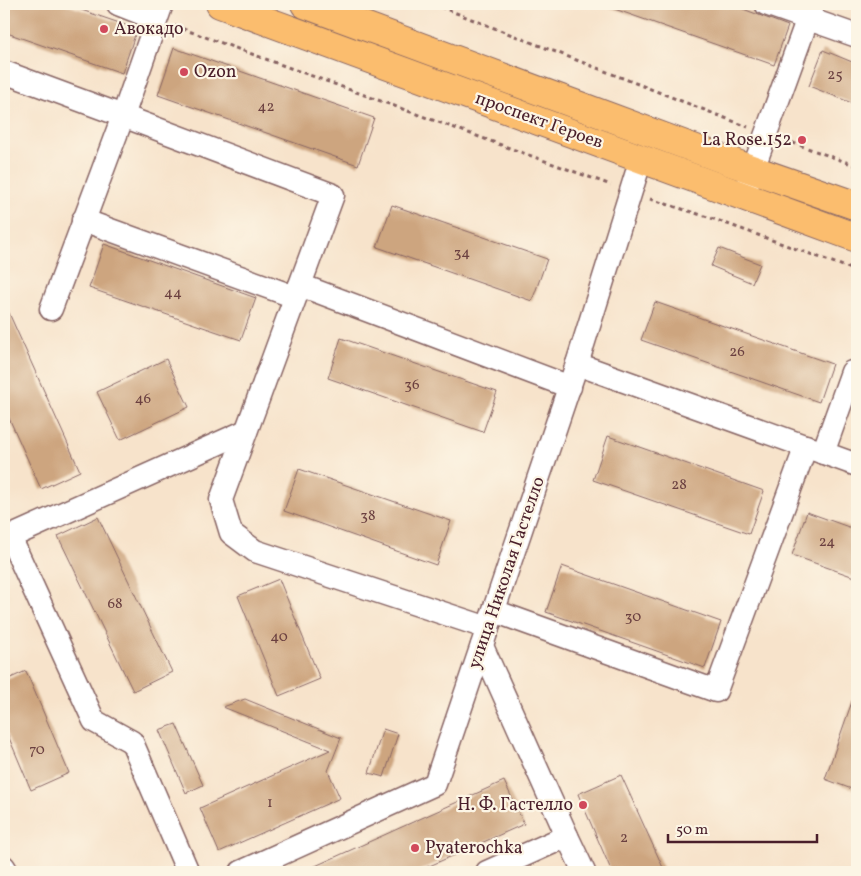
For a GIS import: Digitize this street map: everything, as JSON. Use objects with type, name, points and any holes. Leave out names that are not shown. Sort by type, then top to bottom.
[{"type":"main road","name":"проспект Героев","points":[[220,4],[857,238]]},
{"type":"main road","name":"проспект Героев","points":[[305,4],[754,170],[857,206]]},
{"type":"street","points":[[51,309],[123,116],[159,12],[118,4]]},
{"type":"street","points":[[766,4],[811,11],[857,36]]},
{"type":"street","points":[[743,196],[811,11]]},
{"type":"street","points":[[4,72],[333,195],[220,500],[230,533],[254,551],[488,628],[716,691],[815,450],[852,372],[857,374]]},
{"type":"street","name":"улица Николая Гастелло","points":[[241,872],[272,866],[435,784],[570,386],[641,159]]},
{"type":"street","points":[[83,220],[297,291],[570,386]]},
{"type":"street","points":[[577,364],[857,465]]},
{"type":"street","points":[[188,872],[132,742],[94,721],[10,536],[246,432]]},
{"type":"street","points":[[488,628],[568,836],[584,872]]},
{"type":"street","points":[[487,872],[568,836]]},
{"type":"street","points":[[4,867],[6,872]]},
{"type":"path","points":[[433,4],[766,134],[857,166]]},
{"type":"path","points":[[159,12],[631,193],[711,218],[857,271]]},
{"type":"building","points":[[4,4],[64,4],[137,29],[122,73],[4,32]]},
{"type":"building","points":[[606,4],[730,4],[788,26],[774,65],[606,6]]},
{"type":"building","points":[[174,48],[374,118],[358,165],[158,95]]},
{"type":"building","points":[[823,50],[857,64],[857,105],[809,86]]},
{"type":"building","points":[[392,205],[547,259],[532,301],[377,247]]},
{"type":"building","points":[[104,244],[256,298],[241,340],[89,288]]},
{"type":"building","points":[[719,248],[760,264],[752,283],[711,266]]},
{"type":"building","points":[[4,302],[80,471],[41,489],[4,407]]},
{"type":"building","points":[[655,302],[832,364],[819,402],[641,340]]},
{"type":"building","points":[[341,338],[497,392],[483,432],[328,378]]},
{"type":"building","points":[[166,359],[189,407],[120,440],[97,392]]},
{"type":"building","points":[[608,436],[764,491],[749,534],[593,480]]},
{"type":"building","points":[[299,469],[451,521],[436,565],[284,511]]},
{"type":"building","points":[[807,512],[857,530],[857,578],[792,555]]},
{"type":"building","points":[[98,517],[172,672],[133,691],[58,536]]},
{"type":"building","points":[[562,566],[721,622],[705,668],[546,612]]},
{"type":"building","points":[[279,579],[320,679],[279,696],[238,596]]},
{"type":"building","points":[[26,671],[69,773],[31,790],[4,726],[4,681]]},
{"type":"building","points":[[855,693],[857,694],[857,791],[825,779]]},
{"type":"building","points":[[245,699],[341,738],[328,771],[340,798],[219,852],[200,808],[330,750],[223,707]]},
{"type":"building","points":[[176,724],[203,785],[186,793],[159,730]]},
{"type":"building","points":[[383,729],[398,734],[384,777],[369,773]]},
{"type":"building","points":[[621,775],[665,872],[612,872],[578,794]]},
{"type":"building","points":[[504,781],[524,824],[416,872],[302,872]]},
{"type":"place","name":"Авокадо","points":[[104,29]]},
{"type":"place","name":"Ozon","points":[[184,72]]},
{"type":"place","name":"La Rose.152","points":[[802,140]]},
{"type":"place","name":"Н. Ф. Гастелло","points":[[583,805]]},
{"type":"place","name":"Pyaterochka","points":[[415,848]]}]
